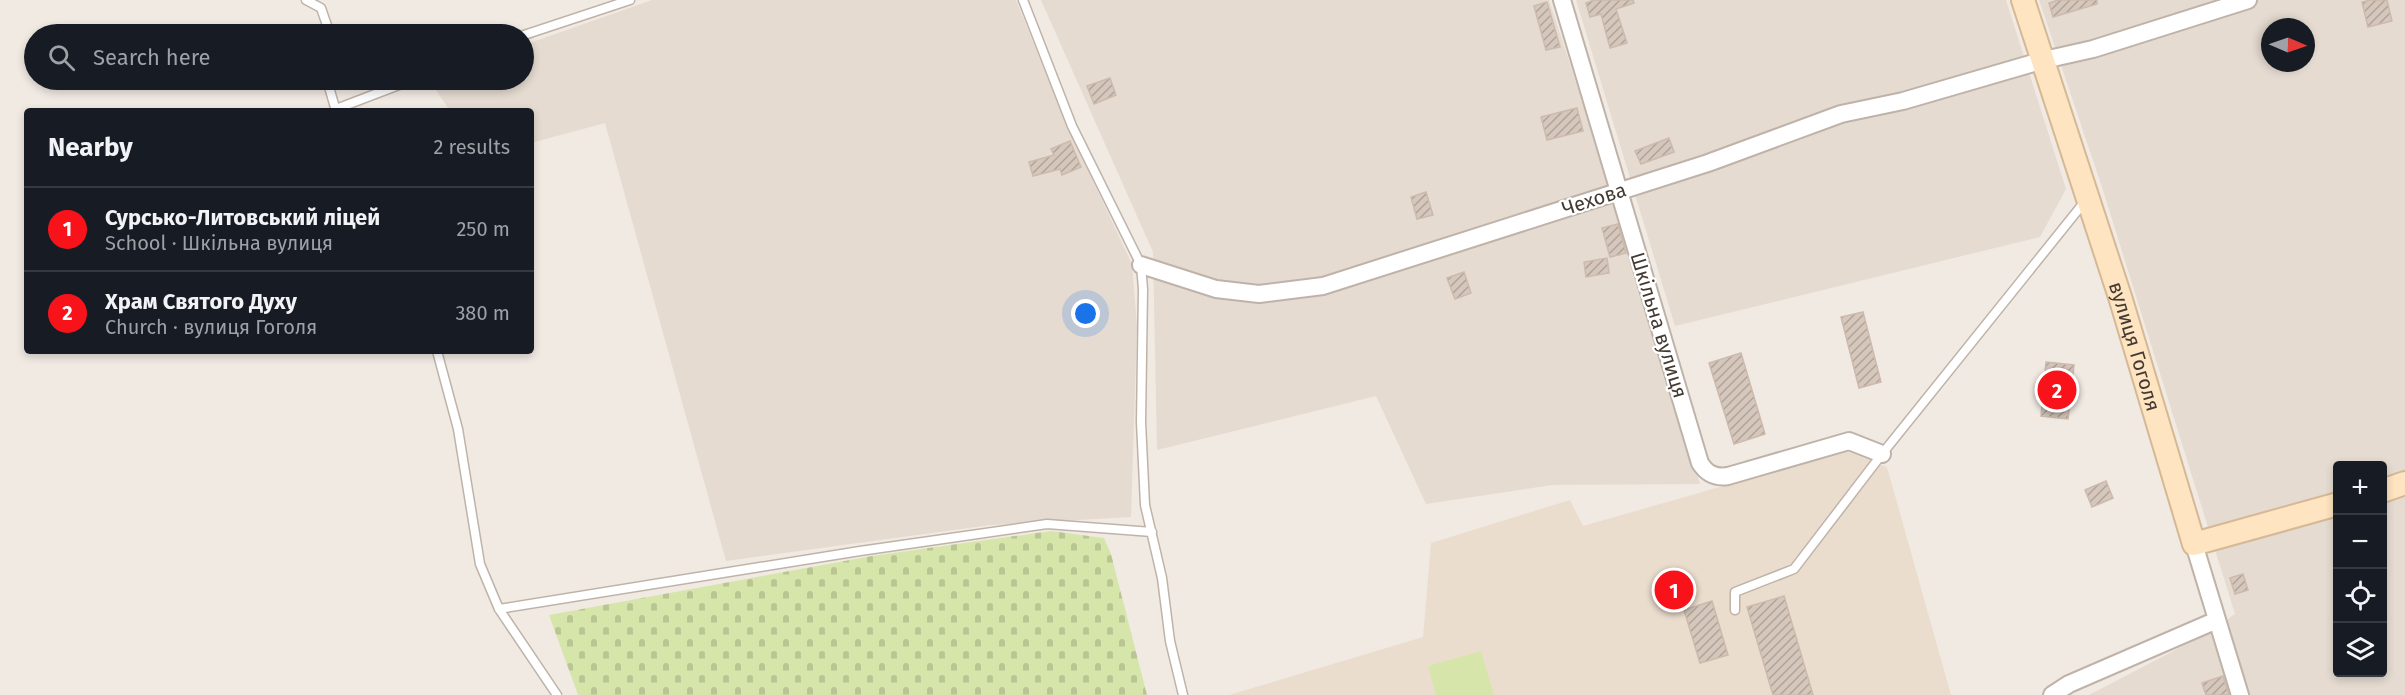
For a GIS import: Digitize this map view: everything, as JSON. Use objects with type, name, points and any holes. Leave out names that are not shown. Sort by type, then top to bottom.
[{"type":"street","name":"Шкільна вулиця","points":[[1562,0],[1704,469],[1714,476],[1728,476],[1849,441],[1882,454]]},
{"type":"street","name":"вулиця Гоголя","points":[[2023,0],[2088,197],[2240,695]]},
{"type":"street","name":"Чехова","points":[[1141,265],[1216,289],[1259,294],[1323,286],[1708,163],[1840,114],[1903,101],[2044,60],[2093,49],[2248,0]]},
{"type":"street","points":[[2387,489],[2405,483]]},
{"type":"street","points":[[2194,544],[2333,505]]},
{"type":"street","points":[[2052,695],[2069,684],[2217,620]]},
{"type":"lane","points":[[306,0],[321,8],[327,24]]},
{"type":"lane","points":[[534,32],[630,0]]},
{"type":"lane","points":[[1023,0],[1072,126],[1141,265],[1143,290],[1141,422],[1145,505],[1162,578],[1170,641],[1183,695]]},
{"type":"lane","points":[[330,90],[335,108]]},
{"type":"lane","points":[[341,108],[387,90]]},
{"type":"lane","points":[[1735,610],[1735,592],[1794,569],[1882,454],[2088,197]]},
{"type":"lane","points":[[438,354],[458,429],[480,564],[499,609],[557,695]]},
{"type":"lane","points":[[499,609],[860,551],[1047,524],[1152,532]]},
{"type":"shaded area","points":[[652,0],[1016,0],[1068,128],[1132,264],[1137,326],[1131,517],[991,525],[726,561],[605,123],[534,142],[534,108],[448,108],[436,90],[534,90],[534,41]]},
{"type":"shaded area","points":[[1041,0],[1549,0],[1600,156],[1700,484],[1552,485],[1426,504],[1376,396],[1157,450],[1153,252]]},
{"type":"shaded area","points":[[1576,0],[2006,0],[2066,189],[2040,237],[1675,326]]},
{"type":"shaded area","points":[[2039,0],[2405,0],[2405,695],[2089,695],[2206,634],[2235,614],[2102,187]]},
{"type":"shaded area","points":[[1846,451],[1887,467],[1951,695],[1229,695],[1423,637],[1431,543],[1570,500],[1583,526]]},
{"type":"green space","points":[[1051,531],[1104,538],[1111,554],[1147,695],[578,695],[549,615],[872,556]]},
{"type":"green space","points":[[1481,651],[1494,695],[1436,695],[1428,666]]},
{"type":"building","points":[[1594,0],[1633,0],[1634,3],[1616,9],[1627,43],[1610,48],[1601,14],[1590,17],[1586,3]]},
{"type":"building","points":[[2058,0],[2097,0],[2097,4],[2053,17],[2049,3]]},
{"type":"building","points":[[2387,0],[2392,21],[2368,27],[2362,2]]},
{"type":"building","points":[[1547,2],[1560,47],[1546,50],[1534,6]]},
{"type":"building","points":[[1110,78],[1116,95],[1094,104],[1087,86]]},
{"type":"building","points":[[1577,108],[1583,131],[1547,140],[1541,117]]},
{"type":"building","points":[[1669,138],[1674,152],[1641,164],[1635,151]]},
{"type":"building","points":[[1070,141],[1081,167],[1062,175],[1060,169],[1033,176],[1029,162],[1054,155],[1051,149]]},
{"type":"building","points":[[1426,192],[1433,215],[1417,219],[1411,197]]},
{"type":"building","points":[[1618,224],[1626,253],[1610,257],[1602,228]]},
{"type":"building","points":[[1607,258],[1609,273],[1586,277],[1584,262]]},
{"type":"building","points":[[1464,272],[1471,293],[1455,299],[1447,278]]},
{"type":"building","points":[[1863,312],[1881,382],[1859,388],[1841,317]]},
{"type":"building","points":[[1741,353],[1765,434],[1734,444],[1709,363]]},
{"type":"building","points":[[2046,362],[2074,365],[2068,419],[2041,416]]},
{"type":"building","points":[[2106,481],[2113,498],[2092,507],[2085,490]]},
{"type":"building","points":[[2243,574],[2248,590],[2235,594],[2230,578]]},
{"type":"building","points":[[1784,596],[1813,695],[1773,695],[1747,607]]},
{"type":"building","points":[[1712,601],[1728,655],[1700,663],[1684,610]]},
{"type":"building","points":[[2223,676],[2229,695],[2206,695],[2202,683]]},
{"type":"place","name":"Храм Святого Духу","points":[[2057,390]]},
{"type":"place","name":"Сурсько-Литовський ліцей","points":[[1674,590]]}]
